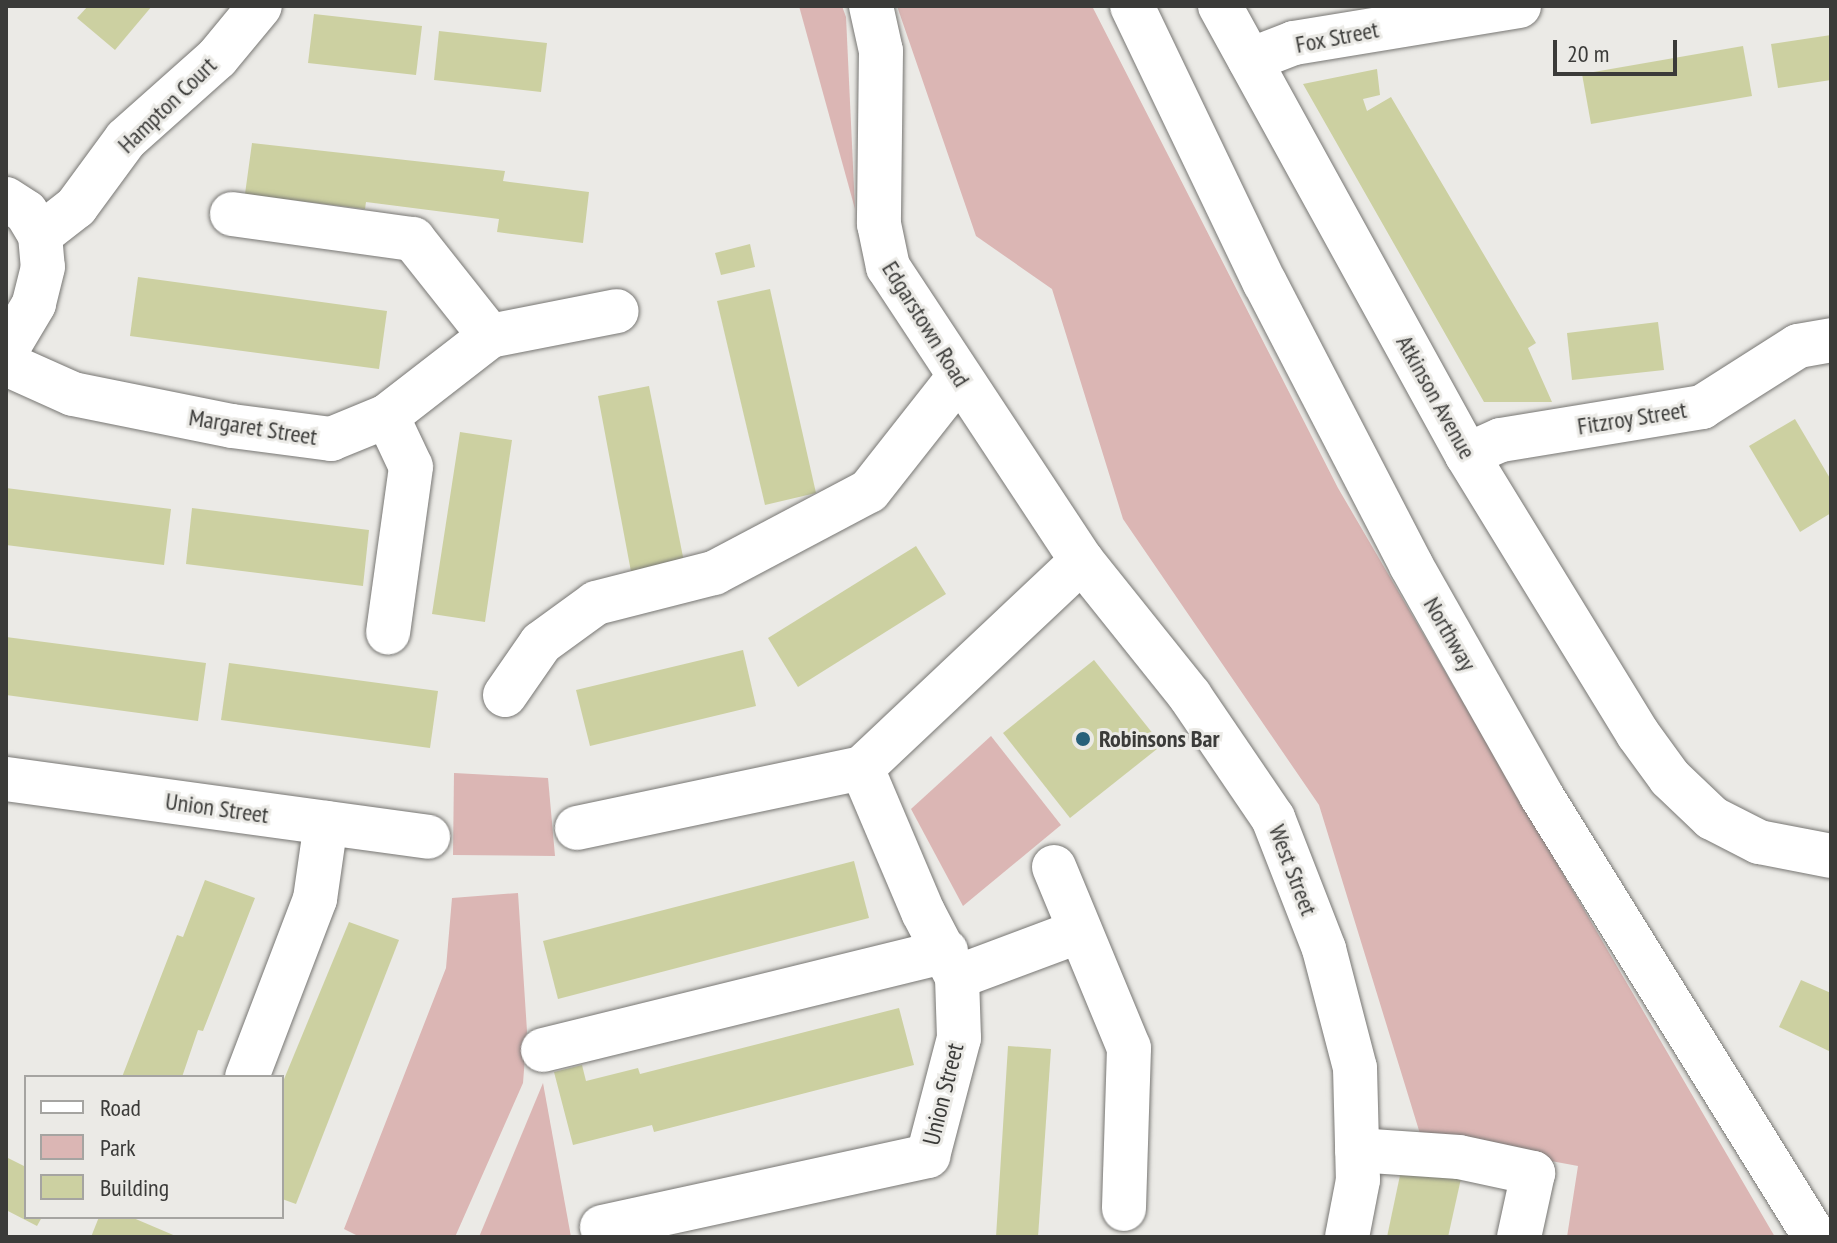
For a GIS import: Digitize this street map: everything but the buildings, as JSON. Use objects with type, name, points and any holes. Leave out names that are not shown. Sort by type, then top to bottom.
[{"type":"main road","name":"Hampton Court","points":[[40,235],[76,207],[126,139],[217,58],[260,6]]},
{"type":"main road","name":"Edgarstown Road","points":[[871,6],[881,51],[879,245],[901,292],[1082,561]]},
{"type":"main road","name":"Northway","points":[[1132,6],[1265,283],[1411,565],[1549,808],[1815,1237]]},
{"type":"main road","name":"Atkinson Avenue","points":[[1220,6],[1467,455],[1638,734],[1670,778],[1712,818],[1759,842],[1831,856]]},
{"type":"main road","name":"Fox Street","points":[[1250,60],[1294,43],[1519,6]]},
{"type":"main road","points":[[6,199],[26,212],[40,235],[43,267],[34,304],[6,351]]},
{"type":"main road","points":[[232,214],[413,239],[490,336]]},
{"type":"main road","name":"Margaret Street","points":[[6,364],[73,394],[232,426],[331,439],[387,416],[490,336],[617,311]]},
{"type":"main road","name":"Fitzroy Street","points":[[1467,455],[1501,440],[1702,407],[1798,346],[1830,346]]},
{"type":"main road","points":[[505,695],[541,643],[596,603],[714,573],[869,491],[958,378]]},
{"type":"main road","points":[[387,416],[411,467],[388,632]]},
{"type":"main road","points":[[577,828],[862,768],[1082,561]]},
{"type":"main road","name":"West Street","points":[[1082,561],[1190,696],[1273,818],[1324,949],[1351,1054],[1358,1180],[1347,1237]]},
{"type":"main road","name":"Union Street","points":[[602,1227],[928,1156],[959,1038],[952,964],[923,912],[862,768]]},
{"type":"main road","name":"Union Street","points":[[6,779],[428,837]]},
{"type":"main road","points":[[248,1075],[315,899],[326,823]]},
{"type":"main road","points":[[1054,867],[1129,1048],[1124,1209]]},
{"type":"main road","points":[[543,1050],[952,964],[1080,931]]},
{"type":"main road","points":[[1357,1150],[1459,1157],[1533,1173],[1519,1237]]},
{"type":"green space","points":[[799,6],[842,6],[846,17],[855,209]]},
{"type":"green space","points":[[897,6],[1092,6],[1338,488],[1775,1237],[1567,1237],[1578,1166],[1421,1137],[1319,805],[1123,519],[1052,289],[976,236]]},
{"type":"green space","points":[[991,736],[1061,825],[963,906],[911,809]]},
{"type":"green space","points":[[454,773],[548,778],[555,856],[453,855]]},
{"type":"green space","points":[[518,893],[527,1031],[523,1083],[455,1237],[360,1237],[344,1229],[446,968],[452,898]]},
{"type":"green space","points":[[543,1083],[571,1237],[479,1237]]},
{"type":"place","name":"Robinsons Bar","points":[[1083,739]]}]
